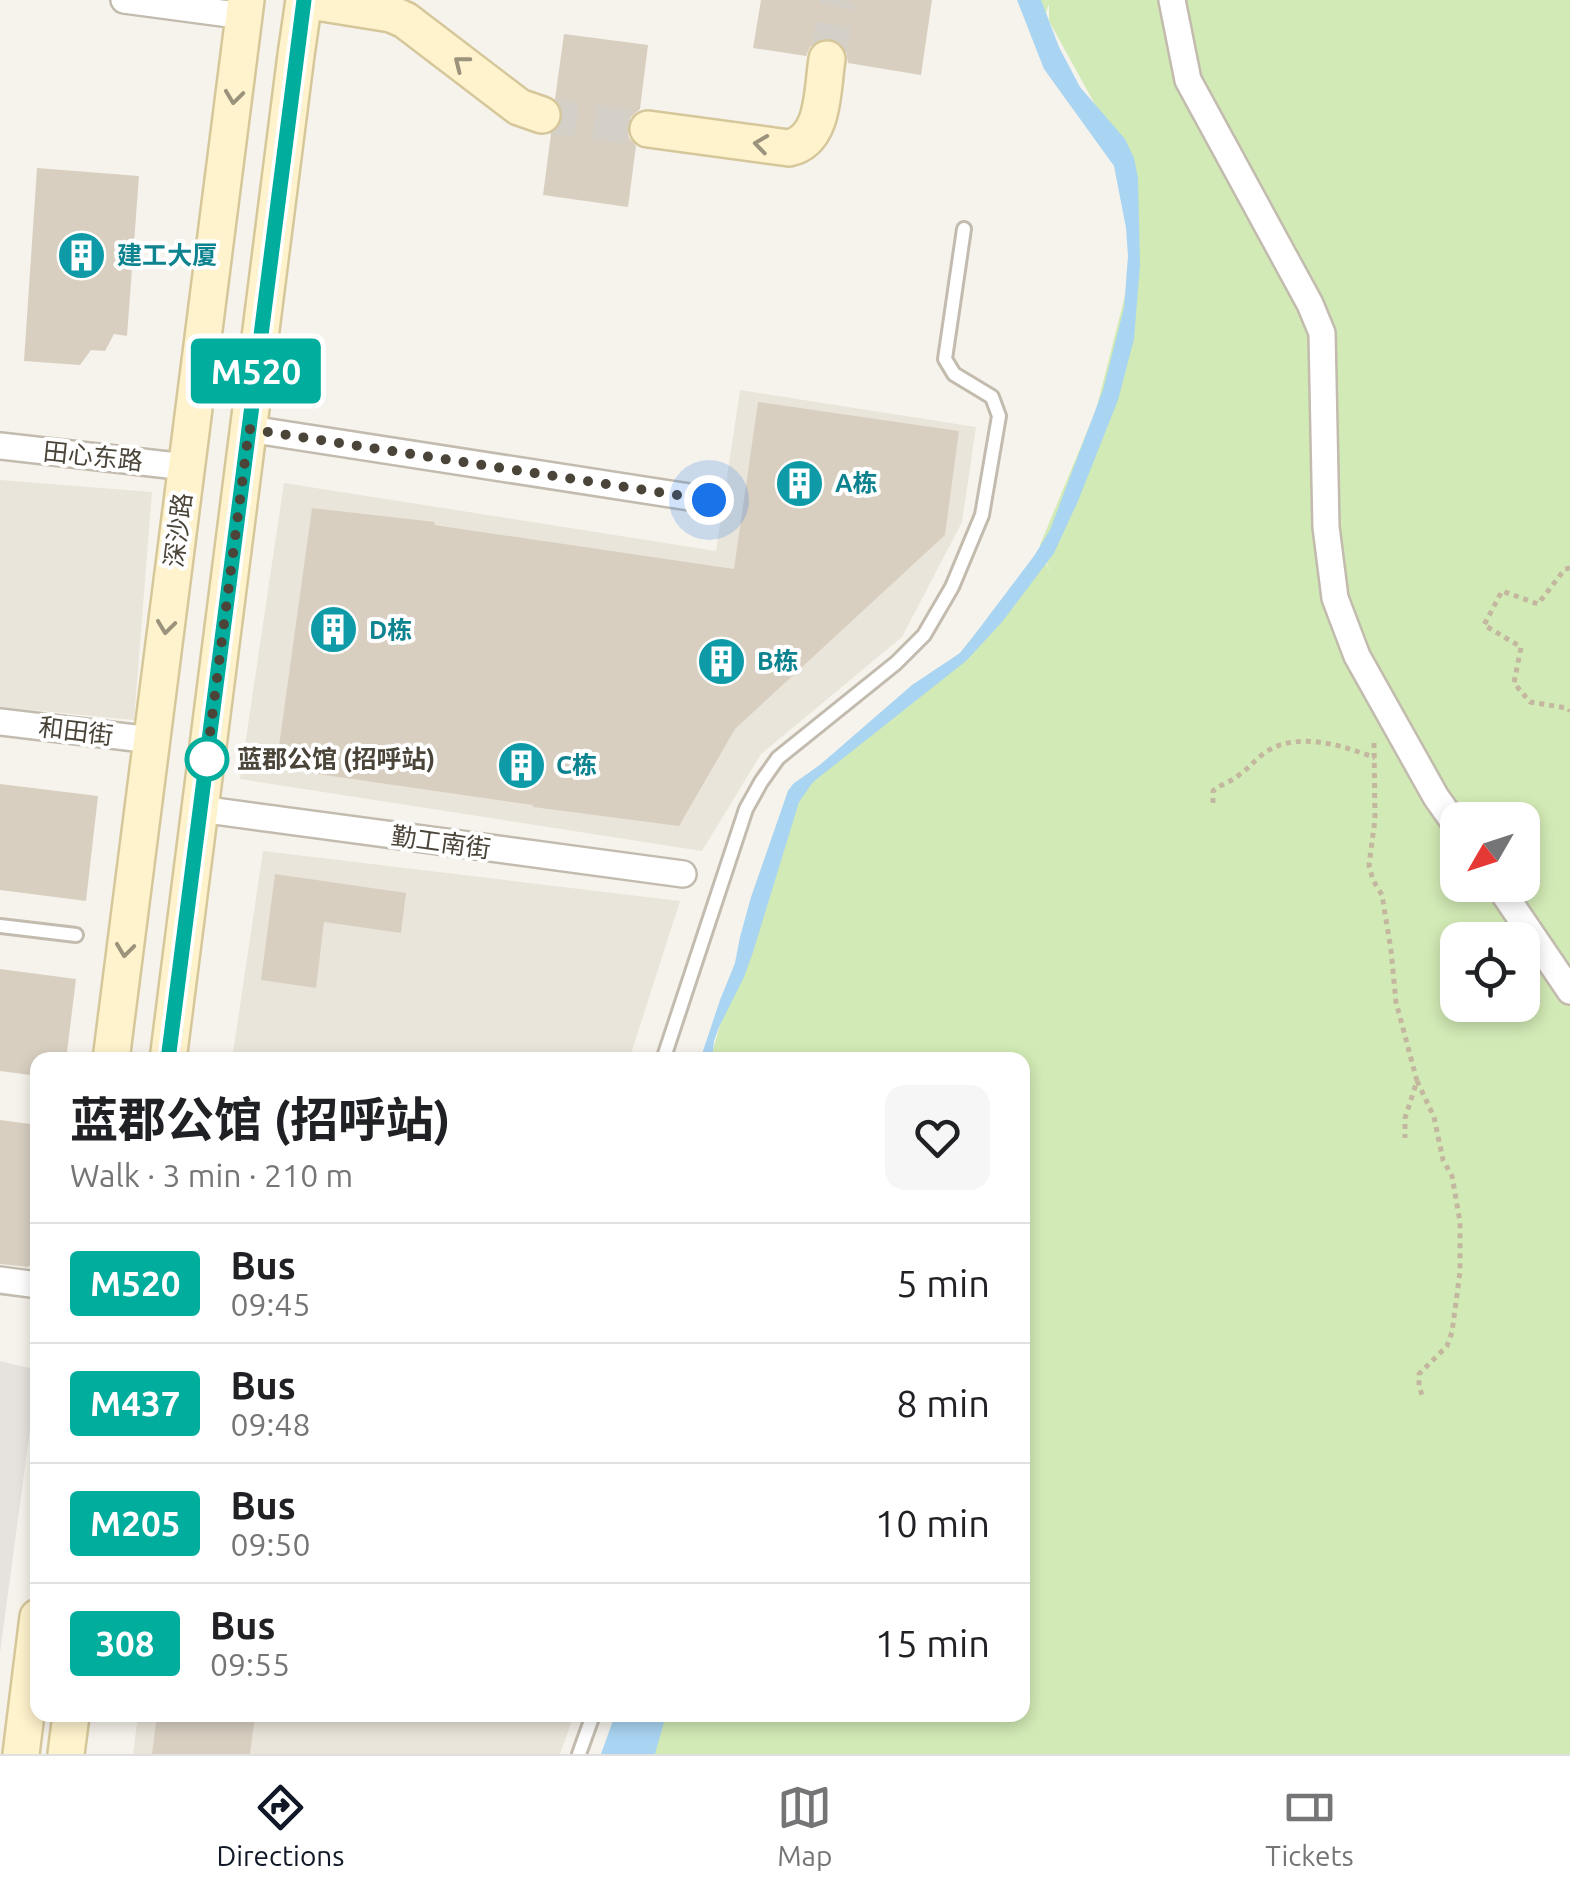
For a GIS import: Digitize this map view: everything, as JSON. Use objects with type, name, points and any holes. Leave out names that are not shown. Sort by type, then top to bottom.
[{"type":"main road","points":[[169,1052],[304,0],[392,14],[405,20],[519,108],[542,115]]},
{"type":"main road","name":"深沙路","points":[[112,1052],[186,467],[253,5]]},
{"type":"main road","points":[[648,129],[789,148],[800,145],[816,128],[828,60]]},
{"type":"main road","points":[[21,1754],[30,1681]]},
{"type":"main road","points":[[66,1754],[69,1722]]},
{"type":"street","points":[[124,0],[253,5]]},
{"type":"street","points":[[1172,0],[1188,80],[1322,333],[1326,527],[1335,598],[1358,656],[1440,803]]},
{"type":"street","points":[[249,429],[709,500]]},
{"type":"street","name":"田心东路","points":[[0,446],[186,467]]},
{"type":"street","name":"和田街","points":[[0,722],[152,740]]},
{"type":"street","name":"勤工南街","points":[[200,809],[683,874]]},
{"type":"street","points":[[1510,902],[1570,991]]},
{"type":"street","points":[[0,1280],[30,1283]]},
{"type":"lane","points":[[666,1052],[746,809],[761,782],[778,758],[924,636],[952,587],[982,516],[999,416],[992,397],[954,374],[946,359],[964,229]]},
{"type":"lane","points":[[0,926],[76,935]]},
{"type":"lane","points":[[579,1754],[590,1722]]},
{"type":"path","points":[[1570,568],[1565,569],[1538,604],[1502,591],[1484,625],[1521,647],[1514,682],[1530,702],[1570,711]]},
{"type":"path","points":[[1372,730],[1376,818],[1369,865],[1382,895],[1396,1002],[1417,1081],[1434,1117],[1443,1160],[1452,1176],[1460,1222],[1460,1272],[1452,1332],[1447,1346],[1419,1374],[1423,1398]]},
{"type":"path","points":[[1213,803],[1213,791],[1240,775],[1266,752],[1299,742],[1328,742],[1376,758]]},
{"type":"path","points":[[1405,1138],[1405,1118],[1417,1081]]},
{"type":"shaded area","points":[[740,390],[976,427],[962,522],[902,637],[761,754],[702,851],[240,779],[284,483],[716,551]]},
{"type":"shaded area","points":[[0,480],[152,492],[134,720],[0,707]]},
{"type":"shaded area","points":[[263,851],[680,901],[632,1052],[233,1052]]},
{"type":"shaded area","points":[[0,1361],[30,1368],[30,1430],[0,1653]]},
{"type":"shaded area","points":[[137,1722],[571,1722],[560,1754],[133,1754]]},
{"type":"green space","points":[[1028,0],[1570,0],[1570,1754],[602,1754],[613,1722],[1030,1722],[1030,1052],[712,1052],[788,790],[833,764],[960,653],[1041,553],[1050,572],[1040,545],[1096,410],[1132,268],[1119,148],[1049,21],[1049,4],[1046,13]]},
{"type":"water","points":[[1017,0],[1041,0],[1080,87],[1125,139],[1134,158],[1140,265],[1134,339],[1118,400],[1054,553],[1002,622],[966,661],[813,782],[799,802],[744,977],[719,1027],[713,1052],[703,1052],[735,963],[751,897],[788,791],[912,685],[960,653],[972,638],[1050,530],[1103,390],[1124,308],[1126,228],[1114,166],[1044,69]]},
{"type":"water","points":[[612,1722],[664,1722],[655,1754],[601,1754]]},
{"type":"building","points":[[761,0],[932,0],[921,75],[848,63],[846,50],[831,38],[818,40],[806,56],[753,48]]},
{"type":"building","points":[[564,34],[648,45],[640,109],[627,127],[636,146],[628,207],[543,195],[551,134],[562,121],[563,110],[555,99]]},
{"type":"building","name":"建工大厦","points":[[37,168],[139,176],[127,336],[114,334],[105,351],[91,350],[80,365],[24,361]]},
{"type":"building","points":[[758,402],[959,431],[945,535],[735,729],[679,826],[276,768],[312,508],[435,522],[434,525],[734,569]]},
{"type":"building","points":[[0,784],[98,796],[86,901],[0,890]]},
{"type":"building","points":[[275,874],[406,893],[401,933],[324,922],[316,988],[261,980]]},
{"type":"building","points":[[0,969],[76,979],[67,1052],[30,1052],[30,1075],[0,1071]]},
{"type":"building","points":[[0,1120],[30,1124],[30,1265],[0,1264]]},
{"type":"building","points":[[156,1722],[254,1722],[250,1754],[152,1754]]},
{"type":"tunnel","points":[[827,59],[838,0]]},
{"type":"tunnel","points":[[542,115],[648,129]]},
{"type":"bus line","name":"M520","points":[[169,1052],[304,0]]},
{"type":"place","name":"建工大厦","points":[[82,255]]},
{"type":"place","name":"A栋","points":[[800,483]]},
{"type":"place","name":"D栋","points":[[334,630]]},
{"type":"place","name":"B栋","points":[[722,661]]},
{"type":"place","name":"蓝郡公馆 (招呼站)","points":[[207,759]]},
{"type":"place","name":"C栋","points":[[521,765]]},
{"type":"route","points":[[207,759],[205,772],[249,429],[709,500]]}]
